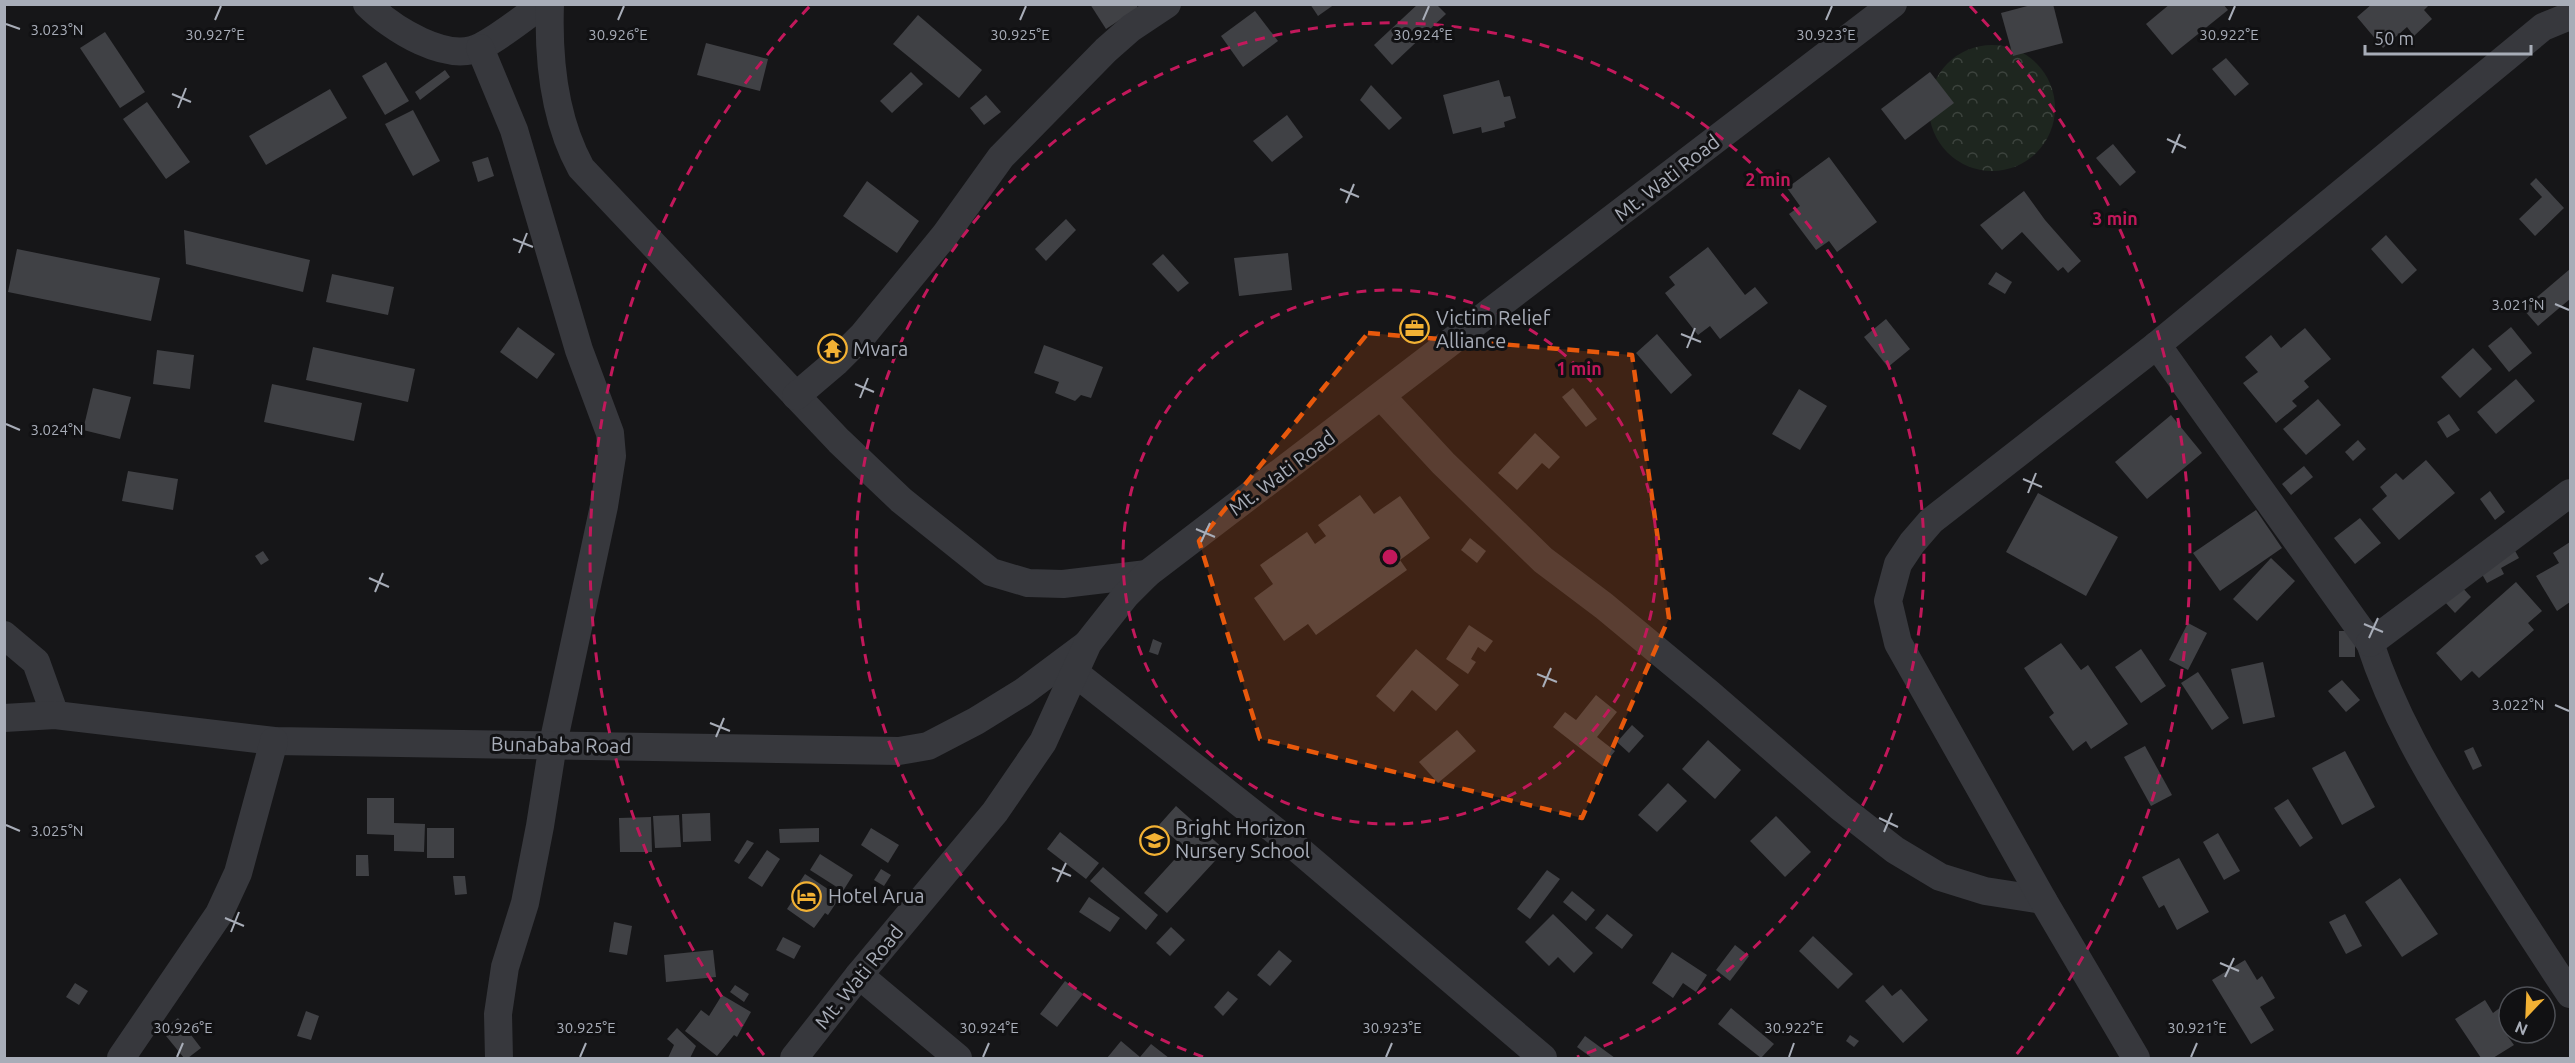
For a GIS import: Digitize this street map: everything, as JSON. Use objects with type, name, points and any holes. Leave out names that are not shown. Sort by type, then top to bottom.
[{"type":"street","points":[[367,4],[382,19],[416,40],[453,51],[480,48],[543,4]]},
{"type":"street","points":[[550,4],[549,42],[559,111],[568,145],[581,168],[796,396],[901,500],[992,572],[1028,584],[1063,584],[1147,574]]},
{"type":"street","points":[[796,396],[836,362],[862,335],[945,235],[1001,157],[1106,50],[1131,28],[1167,4]]},
{"type":"street","name":"Mt. Wati Road","points":[[794,1059],[859,975],[995,812],[1043,742],[1088,643],[1147,574],[1382,397],[1893,4]]},
{"type":"street","points":[[2136,1059],[1898,643],[1888,601],[1898,564],[1912,543],[1932,521],[2157,345],[2543,27],[2571,16]]},
{"type":"street","points":[[480,48],[514,130],[579,350],[610,433],[612,456],[604,506],[553,744],[525,903],[505,967],[498,1014],[499,1059]]},
{"type":"street","points":[[2157,345],[2370,643],[2381,679],[2414,745],[2498,884],[2571,994]]},
{"type":"street","points":[[1382,397],[1488,508],[1543,560],[1710,694],[1840,807],[1895,850],[1940,877],[1985,891],[2043,900]]},
{"type":"street","points":[[2370,643],[2571,493]]},
{"type":"street","points":[[4,635],[36,662],[55,716]]},
{"type":"street","name":"Bunababa Road","points":[[4,717],[55,716],[274,741],[899,751],[928,746],[1023,692],[1088,643]]},
{"type":"street","points":[[1075,673],[1292,844],[1543,1059]]},
{"type":"street","points":[[121,1059],[219,914],[238,873],[274,741]]},
{"type":"street","points":[[859,975],[958,1059]]},
{"type":"highlighted area","points":[[1368,333],[1632,355],[1669,618],[1582,818],[1260,739],[1199,541]]},
{"type":"green space","points":[[1992,45],[2016,50],[2037,63],[2050,84],[2055,108],[2050,132],[2037,153],[2016,166],[1992,171],[1968,166],[1947,153],[1934,132],[1929,108],[1934,84],[1947,63],[1968,50]]},
{"type":"building","points":[[1090,4],[1136,4],[1138,8],[1106,29]]},
{"type":"building","points":[[1310,4],[1335,4],[1318,16]]},
{"type":"building","points":[[1418,4],[1436,4],[1446,14],[1392,65],[1374,45]]},
{"type":"building","points":[[2035,4],[2053,4],[2063,43],[2013,56],[2001,13]]},
{"type":"building","points":[[2170,4],[2223,4],[2228,10],[2172,55],[2146,24]]},
{"type":"building","points":[[2372,4],[2430,4],[2424,10],[2432,19],[2414,36],[2407,27],[2383,48],[2357,17]]},
{"type":"building","points":[[1255,11],[1278,41],[1243,67],[1221,36]]},
{"type":"building","points":[[918,15],[982,70],[959,98],[893,44]]},
{"type":"building","points":[[105,32],[145,92],[120,108],[80,48]]},
{"type":"building","points":[[706,43],[768,59],[760,91],[697,75]]},
{"type":"building","points":[[2226,58],[2249,84],[2235,96],[2212,69]]},
{"type":"building","points":[[386,62],[409,101],[385,115],[362,76]]},
{"type":"building","points":[[445,70],[450,77],[420,100],[415,92]]},
{"type":"building","points":[[911,72],[923,84],[892,113],[880,101]]},
{"type":"building","points":[[1930,72],[1954,103],[1905,140],[1881,109]]},
{"type":"building","points":[[1499,80],[1504,97],[1510,96],[1516,118],[1504,122],[1505,127],[1482,133],[1481,127],[1453,134],[1443,95]]},
{"type":"building","points":[[1371,85],[1402,118],[1389,130],[1360,100]]},
{"type":"building","points":[[330,89],[347,118],[266,165],[249,136]]},
{"type":"building","points":[[986,95],[1001,112],[984,125],[970,108]]},
{"type":"building","points":[[147,102],[190,162],[166,179],[123,119]]},
{"type":"building","points":[[413,110],[440,161],[413,176],[385,124]]},
{"type":"building","points":[[1287,115],[1303,137],[1272,162],[1253,141]]},
{"type":"building","points":[[2113,144],[2136,172],[2120,186],[2096,158]]},
{"type":"building","points":[[488,157],[494,176],[478,182],[472,162]]},
{"type":"building","points":[[1829,157],[1877,222],[1837,252],[1829,241],[1816,250],[1789,214],[1800,206],[1787,188]]},
{"type":"building","points":[[2536,178],[2564,208],[2535,236],[2519,219],[2542,197],[2530,184]]},
{"type":"building","points":[[867,181],[919,221],[897,253],[843,216]]},
{"type":"building","points":[[2024,191],[2045,220],[2081,261],[2068,273],[2063,267],[2058,271],[2022,232],[2002,250],[1980,225]]},
{"type":"building","points":[[1066,219],[1076,230],[1046,261],[1035,249]]},
{"type":"building","points":[[184,230],[310,260],[303,292],[186,264]]},
{"type":"building","points":[[2386,235],[2417,270],[2402,284],[2371,249]]},
{"type":"building","points":[[1708,247],[1745,295],[1755,287],[1768,303],[1720,339],[1710,326],[1698,335],[1665,293],[1675,285],[1669,277]]},
{"type":"building","points":[[17,249],[160,278],[151,321],[8,292]]},
{"type":"building","points":[[1288,253],[1292,290],[1239,296],[1234,258]]},
{"type":"building","points":[[1163,254],[1189,283],[1178,292],[1152,264]]},
{"type":"building","points":[[2570,269],[2570,299],[2538,326],[2523,309]]},
{"type":"building","points":[[1996,272],[2012,282],[2005,294],[1988,284]]},
{"type":"building","points":[[332,274],[394,287],[388,315],[326,302]]},
{"type":"building","points":[[1886,319],[1910,349],[1888,367],[1864,337]]},
{"type":"building","points":[[518,327],[555,354],[537,379],[500,352]]},
{"type":"building","points":[[2511,327],[2532,353],[2509,372],[2488,346]]},
{"type":"building","points":[[2305,328],[2331,359],[2304,381],[2309,387],[2292,401],[2297,406],[2276,423],[2243,383],[2258,372],[2245,357],[2271,335],[2281,348]]},
{"type":"building","points":[[1657,334],[1692,375],[1671,394],[1636,353]]},
{"type":"building","points":[[1044,345],[1103,367],[1091,398],[1081,395],[1075,401],[1055,393],[1059,382],[1034,373]]},
{"type":"building","points":[[313,347],[415,369],[408,402],[306,380]]},
{"type":"building","points":[[2473,348],[2492,369],[2460,398],[2441,377]]},
{"type":"building","points":[[157,350],[194,355],[190,389],[153,384]]},
{"type":"building","points":[[2516,379],[2535,401],[2496,434],[2477,412]]},
{"type":"building","points":[[272,384],[362,403],[354,441],[264,422]]},
{"type":"building","points":[[93,388],[131,397],[120,439],[83,430]]},
{"type":"building","points":[[1573,388],[1597,419],[1586,427],[1562,397]]},
{"type":"building","points":[[1799,389],[1827,406],[1800,450],[1772,434]]},
{"type":"building","points":[[2318,399],[2341,425],[2306,455],[2283,429]]},
{"type":"building","points":[[2449,414],[2460,430],[2447,438],[2437,422]]},
{"type":"building","points":[[2171,415],[2202,453],[2147,499],[2115,462]]},
{"type":"building","points":[[1535,433],[1560,457],[1549,469],[1542,463],[1517,490],[1498,473]]},
{"type":"building","points":[[2358,440],[2366,449],[2353,461],[2345,452]]},
{"type":"building","points":[[2426,460],[2455,493],[2399,540],[2372,509],[2387,496],[2380,487],[2396,473],[2403,480]]},
{"type":"building","points":[[2304,466],[2313,477],[2291,495],[2282,484]]},
{"type":"building","points":[[128,471],[178,479],[173,510],[122,501]]},
{"type":"building","points":[[2490,491],[2505,512],[2495,520],[2480,499]]},
{"type":"building","points":[[2038,493],[2118,537],[2086,596],[2006,552]]},
{"type":"building","points":[[1360,495],[1374,514],[1400,496],[1430,538],[1400,560],[1407,570],[1316,635],[1308,624],[1284,641],[1254,598],[1273,584],[1260,565],[1307,532],[1315,544],[1326,536],[1318,525]]},
{"type":"building","points":[[2256,510],[2282,548],[2220,591],[2193,553]]},
{"type":"building","points":[[2360,518],[2381,543],[2355,564],[2334,538]]},
{"type":"building","points":[[1470,538],[1486,551],[1477,563],[1461,550]]},
{"type":"building","points":[[2570,542],[2570,602],[2557,611],[2536,576],[2559,563],[2553,553]]},
{"type":"building","points":[[2514,549],[2519,558],[2501,568],[2504,574],[2487,583],[2479,569]]},
{"type":"building","points":[[263,551],[269,560],[261,565],[255,556]]},
{"type":"building","points":[[2271,558],[2295,581],[2257,621],[2233,599]]},
{"type":"building","points":[[2516,582],[2542,611],[2528,623],[2534,630],[2479,678],[2472,671],[2461,681],[2436,653]]},
{"type":"building","points":[[2460,585],[2471,597],[2455,613],[2444,601]]},
{"type":"building","points":[[2188,623],[2207,633],[2188,670],[2169,660]]},
{"type":"building","points":[[1469,625],[1493,641],[1485,652],[1478,647],[1471,659],[1476,662],[1468,674],[1446,659]]},
{"type":"building","points":[[2339,631],[2355,631],[2355,657],[2339,657]]},
{"type":"building","points":[[1153,639],[1162,643],[1158,655],[1149,652]]},
{"type":"building","points":[[2061,643],[2081,670],[2088,665],[2128,724],[2091,749],[2086,741],[2073,751],[2049,717],[2054,713],[2024,668]]},
{"type":"building","points":[[1416,649],[1459,685],[1436,711],[1412,690],[1394,712],[1376,696]]},
{"type":"building","points":[[2141,649],[2166,686],[2141,703],[2115,667]]},
{"type":"building","points":[[2263,662],[2275,717],[2243,724],[2231,669]]},
{"type":"building","points":[[2198,672],[2229,718],[2212,730],[2181,683]]},
{"type":"building","points":[[2342,680],[2360,700],[2346,712],[2328,691]]},
{"type":"building","points":[[1596,695],[1617,712],[1597,737],[1615,751],[1603,766],[1553,727],[1565,712],[1576,720]]},
{"type":"building","points":[[1632,725],[1644,736],[1629,753],[1617,742]]},
{"type":"building","points":[[1457,730],[1476,751],[1438,783],[1419,762]]},
{"type":"building","points":[[1708,740],[1741,770],[1715,799],[1682,769]]},
{"type":"building","points":[[2145,746],[2172,795],[2151,806],[2124,757]]},
{"type":"building","points":[[2473,747],[2482,766],[2473,770],[2464,751]]},
{"type":"building","points":[[2345,751],[2375,807],[2342,825],[2312,768]]},
{"type":"building","points":[[1668,783],[1687,801],[1657,832],[1638,815]]},
{"type":"building","points":[[367,798],[394,798],[394,823],[425,824],[424,852],[394,851],[394,835],[367,834]]},
{"type":"building","points":[[2288,799],[2313,838],[2300,847],[2274,808]]},
{"type":"building","points":[[1176,806],[1225,850],[1167,913],[1144,893],[1185,848],[1159,825]]},
{"type":"building","points":[[710,813],[711,841],[683,842],[682,814]]},
{"type":"building","points":[[679,815],[681,847],[655,848],[653,816]]},
{"type":"building","points":[[1776,816],[1811,852],[1785,877],[1750,841]]},
{"type":"building","points":[[651,817],[652,852],[620,852],[619,818]]},
{"type":"building","points":[[427,828],[454,828],[454,858],[427,858]]},
{"type":"building","points":[[819,828],[819,842],[780,843],[779,829]]},
{"type":"building","points":[[871,828],[899,845],[888,863],[861,845]]},
{"type":"building","points":[[1060,832],[1099,863],[1086,879],[1047,849]]},
{"type":"building","points":[[2218,833],[2240,871],[2224,880],[2203,842]]},
{"type":"building","points":[[747,840],[754,843],[739,864],[734,861]]},
{"type":"building","points":[[767,850],[780,859],[762,887],[748,878]]},
{"type":"building","points":[[820,854],[853,875],[843,891],[810,870]]},
{"type":"building","points":[[356,855],[368,855],[369,876],[356,876]]},
{"type":"building","points":[[2179,858],[2209,912],[2177,930],[2164,905],[2159,908],[2142,877]]},
{"type":"building","points":[[1103,867],[1158,915],[1146,930],[1090,881]]},
{"type":"building","points":[[881,869],[891,875],[884,886],[874,880]]},
{"type":"building","points":[[1547,870],[1560,879],[1530,919],[1517,909]]},
{"type":"building","points":[[805,874],[840,897],[828,915],[825,913],[814,928],[787,909],[797,894],[793,892]]},
{"type":"building","points":[[453,876],[465,876],[467,894],[455,895]]},
{"type":"building","points":[[2400,878],[2438,934],[2402,957],[2365,902]]},
{"type":"building","points":[[1572,891],[1595,910],[1586,921],[1563,902]]},
{"type":"building","points":[[1089,897],[1120,918],[1110,932],[1079,912]]},
{"type":"building","points":[[1553,914],[1593,953],[1574,973],[1558,957],[1549,966],[1525,942]]},
{"type":"building","points":[[1607,914],[1633,935],[1622,949],[1595,928]]},
{"type":"building","points":[[2345,914],[2362,946],[2346,954],[2329,922]]},
{"type":"building","points":[[614,922],[632,926],[627,955],[609,952]]},
{"type":"building","points":[[1171,927],[1185,940],[1170,956],[1156,943]]},
{"type":"building","points":[[1813,936],[1853,974],[1838,989],[1799,951]]},
{"type":"building","points":[[783,937],[801,946],[794,959],[776,950]]},
{"type":"building","points":[[1735,945],[1749,956],[1730,981],[1716,970]]},
{"type":"building","points":[[713,950],[716,977],[666,982],[664,955]]},
{"type":"building","points":[[1279,950],[1292,961],[1270,986],[1257,975]]},
{"type":"building","points":[[1672,952],[1707,975],[1696,992],[1683,983],[1673,998],[1652,983]]},
{"type":"building","points":[[2245,960],[2257,980],[2262,976],[2275,998],[2260,1007],[2274,1030],[2251,1044],[2212,980]]},
{"type":"building","points":[[1065,981],[1083,994],[1057,1027],[1040,1014]]},
{"type":"building","points":[[75,983],[88,991],[79,1005],[66,997]]},
{"type":"building","points":[[735,985],[749,994],[744,1002],[730,992]]},
{"type":"building","points":[[1883,985],[1892,996],[1901,989],[1928,1020],[1903,1043],[1865,1001]]},
{"type":"building","points":[[1228,991],[1238,999],[1223,1016],[1214,1007]]},
{"type":"building","points":[[722,995],[751,1012],[737,1037],[734,1035],[717,1056],[685,1031],[701,1010],[709,1016]]},
{"type":"building","points":[[2485,1000],[2493,1013],[2497,1010],[2497,1045],[2514,1045],[2493,1058],[2481,1058],[2455,1019]]},
{"type":"building","points":[[1731,1008],[1774,1044],[1761,1058],[1718,1024]]},
{"type":"building","points":[[306,1011],[319,1016],[311,1040],[297,1036]]},
{"type":"building","points":[[178,1018],[201,1048],[188,1058],[184,1058],[162,1031]]},
{"type":"building","points":[[677,1028],[696,1046],[690,1058],[668,1058],[674,1045],[667,1039]]},
{"type":"building","points":[[1850,1035],[1859,1041],[1854,1047],[1846,1041]]},
{"type":"building","points":[[1585,1036],[1615,1058],[1592,1058],[1577,1047]]},
{"type":"building","points":[[1121,1041],[1140,1057],[1151,1044],[1169,1058],[1107,1058]]},
{"type":"place","name":"Victim Relief Alliance","points":[[1415,329]]},
{"type":"place","name":"Mvara","points":[[832,349]]},
{"type":"place","name":"Bright Horizon Nursery School","points":[[1154,840]]},
{"type":"place","name":"Hotel Arua","points":[[807,896]]}]
